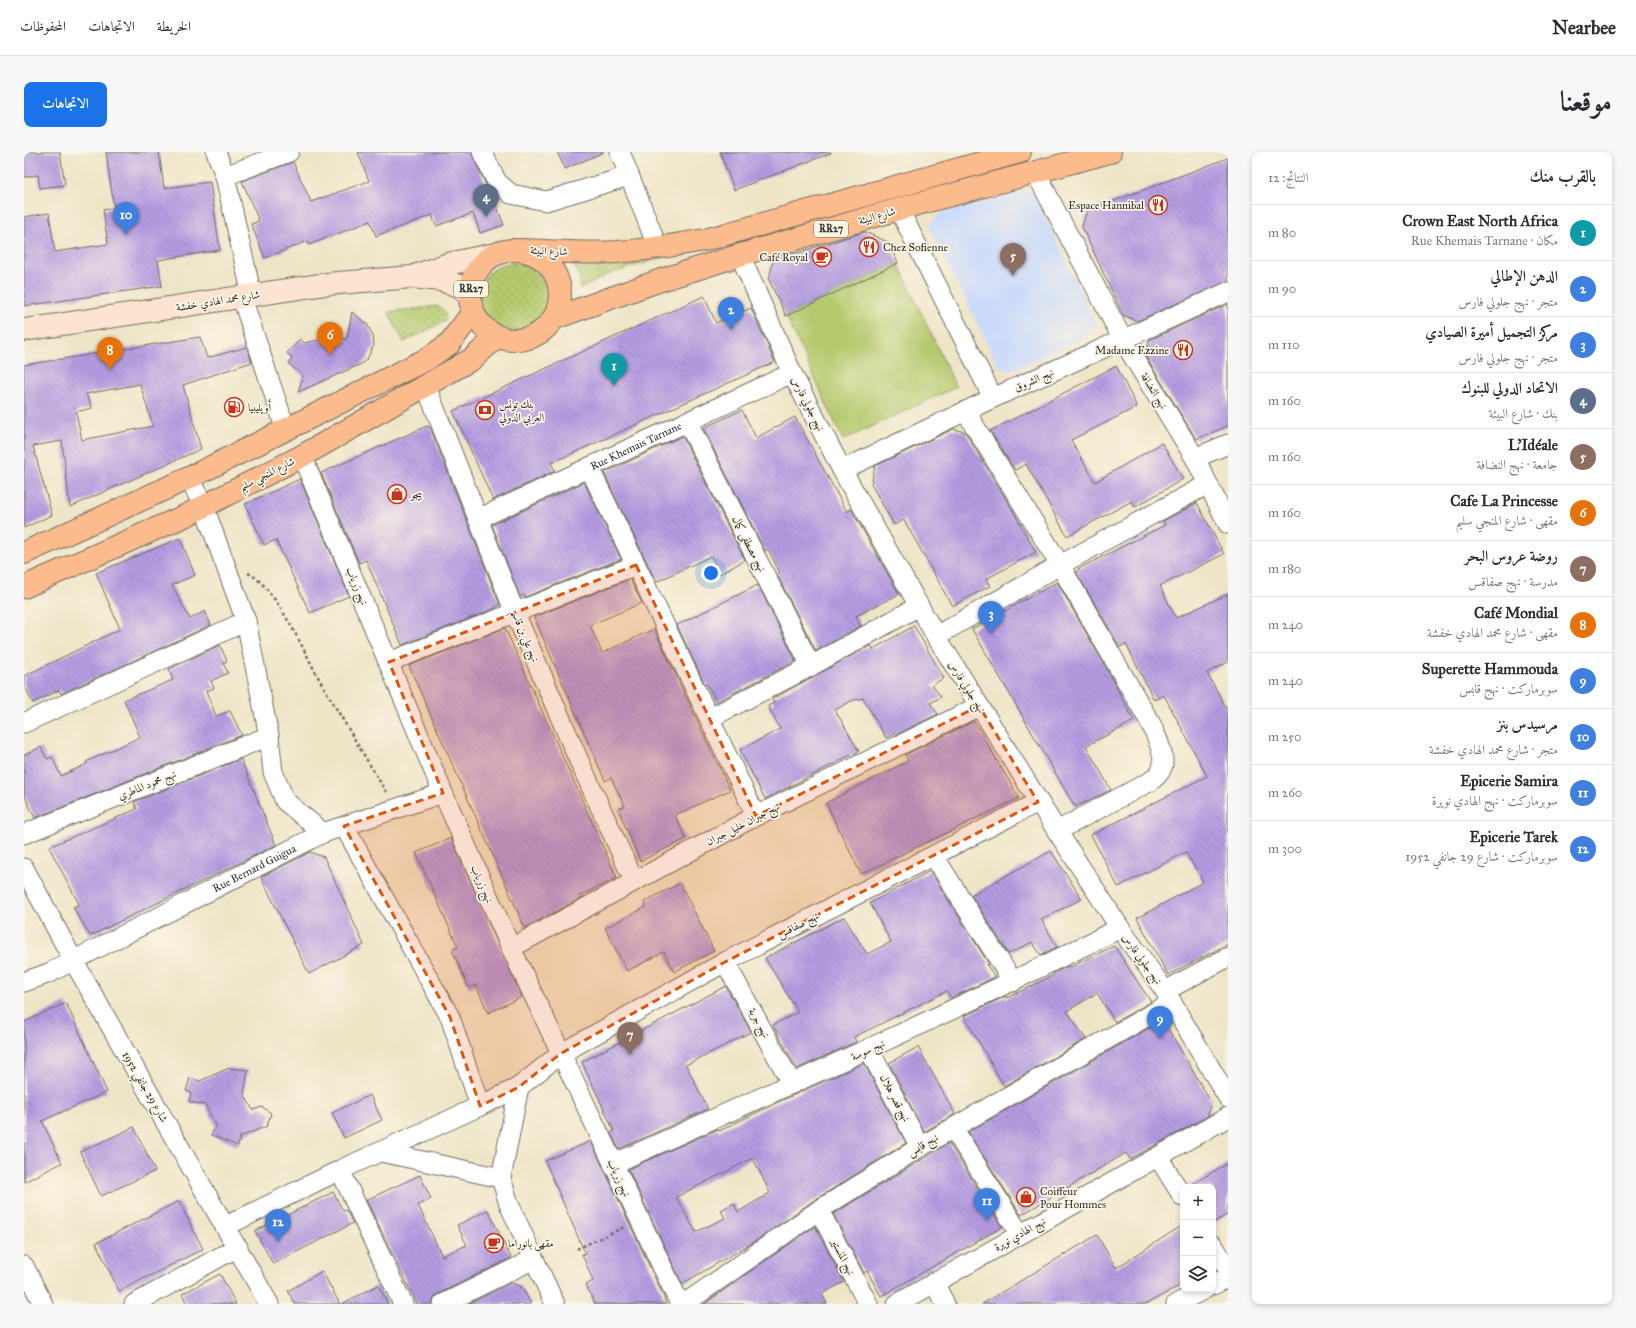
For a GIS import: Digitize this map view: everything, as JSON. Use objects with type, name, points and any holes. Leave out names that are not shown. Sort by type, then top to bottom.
[{"type":"main road","name":"شارع البيئة","points":[[522,250],[594,252],[658,248],[705,240],[1020,152]]},
{"type":"main road","name":"شارع البيئة","points":[[555,318],[661,280],[740,255],[899,209],[1110,152]]},
{"type":"main road","name":"RR27","points":[[522,250],[539,256],[552,268],[560,284],[561,301],[555,318],[544,331],[529,339],[513,341],[497,337],[487,331],[479,322],[471,305],[471,284],[477,270],[487,260],[500,253],[522,250]]},
{"type":"main road","points":[[412,277],[448,264],[500,253]]},
{"type":"main road","name":"شارع محمد الهادي خفشة","points":[[24,330],[326,284],[412,277]]},
{"type":"main road","points":[[24,553],[189,478],[427,359],[449,344],[471,305],[462,287],[441,280],[412,277]]},
{"type":"main road","name":"شارع المنجي سليم","points":[[24,587],[204,507],[302,456],[472,359],[497,337]]},
{"type":"street","points":[[216,152],[225,176],[247,297],[286,430]]},
{"type":"street","points":[[225,176],[289,152]]},
{"type":"street","points":[[482,152],[497,182],[511,194],[546,201],[629,176]]},
{"type":"street","points":[[620,152],[658,248]]},
{"type":"street","name":"نهج النضافة","points":[[1036,173],[1123,340],[1195,458],[1228,524]]},
{"type":"street","points":[[899,209],[993,398]]},
{"type":"street","name":"نهج جلولي فارس","points":[[740,255],[792,373],[842,470],[936,636],[1038,802],[1120,928],[1169,996],[1228,1098]]},
{"type":"street","name":"نهج الشروق","points":[[842,470],[993,398],[1228,292]]},
{"type":"street","name":"Rue Khemais Tarnane","points":[[478,519],[792,373]]},
{"type":"street","name":"نهج علي بن قاسم","points":[[426,386],[515,613],[634,881]]},
{"type":"street","points":[[966,412],[1060,565],[1152,726],[1159,744],[1163,763],[1158,774],[1151,781],[1057,831]]},
{"type":"street","name":"نهج مصطفى كمال","points":[[688,422],[811,666]]},
{"type":"street","points":[[1195,458],[1228,444]]},
{"type":"street","name":"نهج زرياب","points":[[302,456],[389,662],[442,793],[511,948],[680,1304]]},
{"type":"street","points":[[589,467],[756,816]]},
{"type":"street","points":[[189,478],[204,507],[246,621],[269,736],[273,772],[285,802],[323,833]]},
{"type":"street","points":[[936,636],[1060,565],[1208,484]]},
{"type":"street","points":[[389,662],[636,565]]},
{"type":"street","points":[[710,718],[811,666],[919,606]]},
{"type":"street","points":[[24,723],[246,621]]},
{"type":"street","name":"نهج جبران خليل جبران","points":[[511,948],[756,816],[978,706]]},
{"type":"street","name":"نهج محمود الماطري","points":[[24,834],[269,736]]},
{"type":"street","name":"Rue Bernard Guigua","points":[[24,982],[49,973],[323,833],[442,793]]},
{"type":"street","name":"نهج صفاقس","points":[[226,1226],[340,1170],[519,1087],[560,1054],[725,962],[1038,802]]},
{"type":"street","points":[[344,826],[450,1018],[480,1106]]},
{"type":"street","points":[[934,856],[1013,982]]},
{"type":"street","name":"شارع 29 جانفي 1952","points":[[24,868],[73,960],[238,1247],[269,1304]]},
{"type":"street","name":"نهج سوسة","points":[[613,1164],[869,1049],[1013,982],[1120,928]]},
{"type":"street","name":"نهج قابس","points":[[684,1304],[819,1210],[920,1146],[953,1128],[1169,996],[1228,957]]},
{"type":"street","name":"نهج جربة","points":[[725,962],[792,1084]]},
{"type":"street","name":"نهج قصر هلال","points":[[869,1049],[920,1146]]},
{"type":"street","points":[[519,1087],[501,1178],[509,1204],[555,1304]]},
{"type":"street","name":"نهج الهادي نويرة","points":[[897,1304],[1228,1117]]},
{"type":"street","points":[[953,1128],[1020,1234]]},
{"type":"street","points":[[381,1152],[501,1178]]},
{"type":"street","points":[[1158,1157],[1180,1192]]},
{"type":"street","points":[[340,1170],[403,1304]]},
{"type":"street","name":"نهج المنستير","points":[[819,1210],[868,1304]]},
{"type":"street","points":[[134,1304],[238,1247]]},
{"type":"street","points":[[1216,1250],[1228,1269]]},
{"type":"street","points":[[443,1304],[534,1259]]},
{"type":"street","points":[[24,1266],[43,1304]]},
{"type":"street","points":[[1216,1283],[1228,1277]]},
{"type":"street","points":[[934,1282],[945,1304]]},
{"type":"street","points":[[1176,1304],[1200,1292]]},
{"type":"path","points":[[225,562],[254,576],[275,599],[317,675],[396,808]]},
{"type":"path","points":[[577,1249],[640,1221]]},
{"type":"highlighted area","points":[[636,565],[756,816],[979,706],[1038,802],[725,962],[560,1054],[519,1087],[480,1106],[450,1017],[344,826],[443,793],[389,662]]},
{"type":"shaded area","points":[[1025,189],[1035,194],[1096,325],[1088,336],[1053,352],[1051,350],[1046,352],[1045,356],[1010,371],[998,366],[929,226],[940,213]]},
{"type":"green space","points":[[685,250],[607,275],[580,289],[579,275],[572,263]]},
{"type":"green space","points":[[513,263],[526,266],[537,273],[544,284],[547,297],[544,310],[537,321],[526,328],[513,331],[500,328],[489,321],[482,310],[479,297],[482,284],[489,273],[500,266]]},
{"type":"green space","points":[[898,263],[956,387],[843,440],[786,316]]},
{"type":"green space","points":[[438,306],[442,309],[446,316],[445,321],[404,342],[388,312]]},
{"type":"building","points":[[24,152],[60,152],[65,185],[40,188],[38,175],[24,177]]},
{"type":"building","points":[[106,152],[159,152],[164,188],[210,182],[220,250],[158,260],[162,286],[24,306],[24,217],[49,213],[55,252],[108,244],[103,210],[114,208]]},
{"type":"building","points":[[358,152],[471,152],[487,187],[491,191],[504,225],[480,233],[473,213],[436,226],[432,215],[376,236],[370,221],[309,245],[308,241],[265,258],[251,224],[259,221],[242,181],[293,162],[311,202],[369,181]]},
{"type":"building","points":[[557,152],[604,152],[565,169]]},
{"type":"building","points":[[720,152],[831,152],[831,153],[734,190]]},
{"type":"building","points":[[1228,158],[1228,281],[1137,321],[1123,315],[1082,227],[1087,211]]},
{"type":"building","points":[[865,232],[888,242],[898,263],[786,316],[769,280],[773,260]]},
{"type":"building","points":[[704,296],[716,323],[751,308],[775,362],[551,463],[555,471],[493,500],[453,411]]},
{"type":"building","points":[[1228,304],[1228,426],[1196,439],[1146,357],[1149,340]]},
{"type":"building","points":[[352,312],[367,324],[373,336],[374,345],[367,359],[361,364],[298,392],[303,376],[289,364],[292,358],[287,353],[300,339],[304,343],[328,338],[347,339]]},
{"type":"building","points":[[200,337],[207,358],[247,347],[252,362],[183,385],[201,449],[70,507],[62,441],[33,446],[52,515],[24,528],[24,365]],"holes":[[[140,384],[153,426],[82,440],[76,412],[92,408],[86,394]]]},
{"type":"building","points":[[1116,366],[1137,407],[1071,440],[1095,482],[1162,443],[1183,479],[1135,507],[1132,501],[1067,536],[1026,464],[1015,470],[990,431]]},
{"type":"building","points":[[742,410],[756,438],[795,417],[847,512],[851,509],[899,594],[856,616],[861,626],[816,651],[777,575],[780,573],[768,549],[765,551],[703,428]]},
{"type":"building","points":[[427,426],[430,427],[500,605],[495,607],[496,608],[402,645],[366,560],[359,563],[321,473]]},
{"type":"building","points":[[953,429],[965,432],[1009,504],[1036,552],[986,579],[990,586],[952,606],[904,520],[894,525],[871,484],[875,466]]},
{"type":"building","points":[[682,436],[745,560],[720,574],[711,556],[656,582],[604,473]]},
{"type":"building","points":[[300,479],[349,596],[310,613],[276,540],[264,545],[245,504]]},
{"type":"building","points":[[584,482],[621,559],[525,597],[524,595],[520,597],[492,525]]},
{"type":"building","points":[[1197,503],[1224,554],[1160,586],[1176,618],[1228,594],[1228,662],[1207,673],[1228,711],[1228,944],[1168,975],[1137,918],[1203,882],[1186,852],[1118,887],[1091,835],[1207,776],[1164,695],[1154,700],[1126,644],[1120,647],[1076,572],[1079,570],[1078,569],[1165,525],[1163,521]]},
{"type":"building","points":[[180,538],[195,575],[172,585],[190,619],[205,611],[211,625],[61,694],[59,690],[33,703],[24,685],[24,676],[120,629],[96,573]]},
{"type":"building","points":[[630,579],[642,603],[590,625],[602,653],[654,629],[730,790],[675,815],[686,839],[640,861],[618,809],[625,806],[611,778],[605,781],[534,617]]},
{"type":"building","points":[[1057,582],[1104,664],[1134,721],[1086,746],[1111,790],[1075,807],[972,629]]},
{"type":"building","points":[[758,585],[796,661],[716,702],[707,684],[705,685],[677,625]]},
{"type":"building","points":[[914,626],[944,678],[932,685],[941,697],[930,703],[938,714],[896,735],[895,733],[886,738],[863,698],[851,701],[835,710],[859,751],[765,799],[740,750],[780,729],[768,706],[774,703],[772,699],[871,645],[873,649]]},
{"type":"building","points":[[505,628],[617,878],[579,896],[580,899],[525,928],[409,666]]},
{"type":"building","points":[[220,645],[227,661],[223,663],[228,673],[211,681],[214,688],[206,691],[216,716],[230,711],[242,735],[35,818],[24,795],[24,755],[41,747],[47,759],[52,757],[61,776],[87,764],[86,762],[140,737],[124,700],[173,680],[169,669]]},
{"type":"building","points":[[974,721],[1019,798],[861,874],[826,803],[908,761],[905,755]]},
{"type":"building","points":[[241,759],[276,845],[90,936],[73,907],[79,904],[49,847],[137,809],[134,802]]},
{"type":"building","points":[[451,838],[522,997],[488,1013],[476,985],[469,988],[452,950],[458,947],[416,853]]},
{"type":"building","points":[[1051,851],[1082,899],[1041,919],[1057,947],[1041,955],[1032,942],[1009,954],[971,895]]},
{"type":"building","points":[[310,852],[324,857],[364,945],[309,974],[261,877]]},
{"type":"building","points":[[930,871],[989,964],[987,965],[995,977],[951,998],[947,991],[854,1037],[856,1042],[797,1069],[773,1025],[798,1012],[765,958],[844,917],[867,954],[891,942],[870,903]]},
{"type":"building","points":[[680,883],[714,951],[674,972],[664,952],[627,971],[605,928],[646,907],[644,902]]},
{"type":"building","points":[[1114,946],[1151,1002],[1115,1022],[1097,993],[1067,1011],[1086,1039],[1004,1086],[964,1016],[1006,996],[1007,998],[1054,975],[1053,973],[1069,966],[1070,967]]},
{"type":"building","points":[[726,986],[751,1032],[686,1065],[708,1109],[619,1149],[611,1133],[614,1131],[582,1062]]},
{"type":"building","points":[[66,1003],[107,1092],[42,1121],[62,1163],[24,1182],[24,1022]]},
{"type":"building","points":[[1163,1020],[1211,1102],[1208,1116],[1130,1159],[1126,1153],[1021,1215],[968,1132]]},
{"type":"building","points":[[918,1047],[955,1114],[924,1132],[889,1063]]},
{"type":"building","points":[[864,1063],[906,1143],[813,1201],[757,1240],[682,1284],[628,1169],[718,1129],[719,1131]],"holes":[[[753,1158],[770,1193],[738,1212],[734,1203],[721,1210],[725,1218],[696,1232],[676,1197]]]},
{"type":"building","points":[[229,1068],[248,1070],[244,1094],[253,1110],[262,1107],[271,1113],[267,1126],[240,1137],[238,1146],[211,1135],[216,1126],[205,1105],[189,1102],[191,1093],[186,1091],[190,1078],[200,1081]]},
{"type":"building","points":[[370,1095],[382,1120],[344,1138],[332,1113]]},
{"type":"building","points":[[134,1127],[155,1171],[101,1196],[80,1152]]},
{"type":"building","points":[[591,1141],[666,1304],[595,1304],[586,1285],[593,1281],[582,1254],[585,1253],[545,1161]]},
{"type":"building","points":[[949,1143],[1002,1227],[881,1296],[867,1271],[864,1273],[833,1214]]},
{"type":"building","points":[[1228,1163],[1228,1214],[1216,1221],[1216,1184],[1192,1184]]},
{"type":"building","points":[[420,1175],[431,1199],[418,1205],[442,1256],[467,1245],[457,1225],[488,1210],[511,1258],[438,1294],[434,1298],[432,1304],[417,1304],[366,1200]]},
{"type":"building","points":[[333,1192],[343,1211],[346,1210],[353,1223],[273,1264],[255,1231]]},
{"type":"building","points":[[179,1201],[203,1249],[119,1291],[96,1243]]},
{"type":"building","points":[[815,1226],[844,1282],[822,1294],[827,1304],[704,1304]]},
{"type":"building","points":[[1180,1227],[1180,1286],[1146,1304],[982,1304],[1097,1235],[1116,1268]]},
{"type":"building","points":[[322,1271],[340,1304],[295,1304],[288,1291]]},
{"type":"building","points":[[220,1274],[236,1304],[187,1304],[182,1294]]},
{"type":"building","points":[[511,1283],[521,1286],[531,1304],[468,1304]]},
{"type":"building","points":[[378,1285],[388,1304],[342,1304]]},
{"type":"place","name":"Espace Hannibal","points":[[1158,205]]},
{"type":"place","name":"الاتحاد الدولي للبنوك","points":[[486,217]]},
{"type":"place","name":"مرسيدس بنز","points":[[126,235]]},
{"type":"place","name":"Chez Sofienne","points":[[869,247]]},
{"type":"place","name":"Café Royal","points":[[822,257]]},
{"type":"place","name":"L'Idéale","points":[[1013,276]]},
{"type":"place","name":"الدهن الإطالي","points":[[731,330]]},
{"type":"place","name":"Madame Ezzine","points":[[1183,350]]},
{"type":"place","name":"Cafe La Princesse","points":[[330,355]]},
{"type":"place","name":"Café Mondial","points":[[110,370]]},
{"type":"place","name":"Crown East North Africa","points":[[614,386]]},
{"type":"place","name":"أويليبيا","points":[[234,407]]},
{"type":"place","name":"بنك تونس العربي الدولي","points":[[485,410]]},
{"type":"place","name":"بيجو","points":[[397,494]]},
{"type":"place","name":"مركز التجميل أميرة الصيادي","points":[[991,634]]},
{"type":"place","name":"Superette Hammouda","points":[[1160,1039]]},
{"type":"place","name":"روضة عروس البحر","points":[[630,1055]]},
{"type":"place","name":"Coiffeur Pour Hommes","points":[[1026,1197]]},
{"type":"place","name":"Epicerie Samira","points":[[987,1221]]},
{"type":"place","name":"Epicerie Tarek","points":[[278,1242]]},
{"type":"place","name":"مقهى بانوراما","points":[[494,1243]]}]
